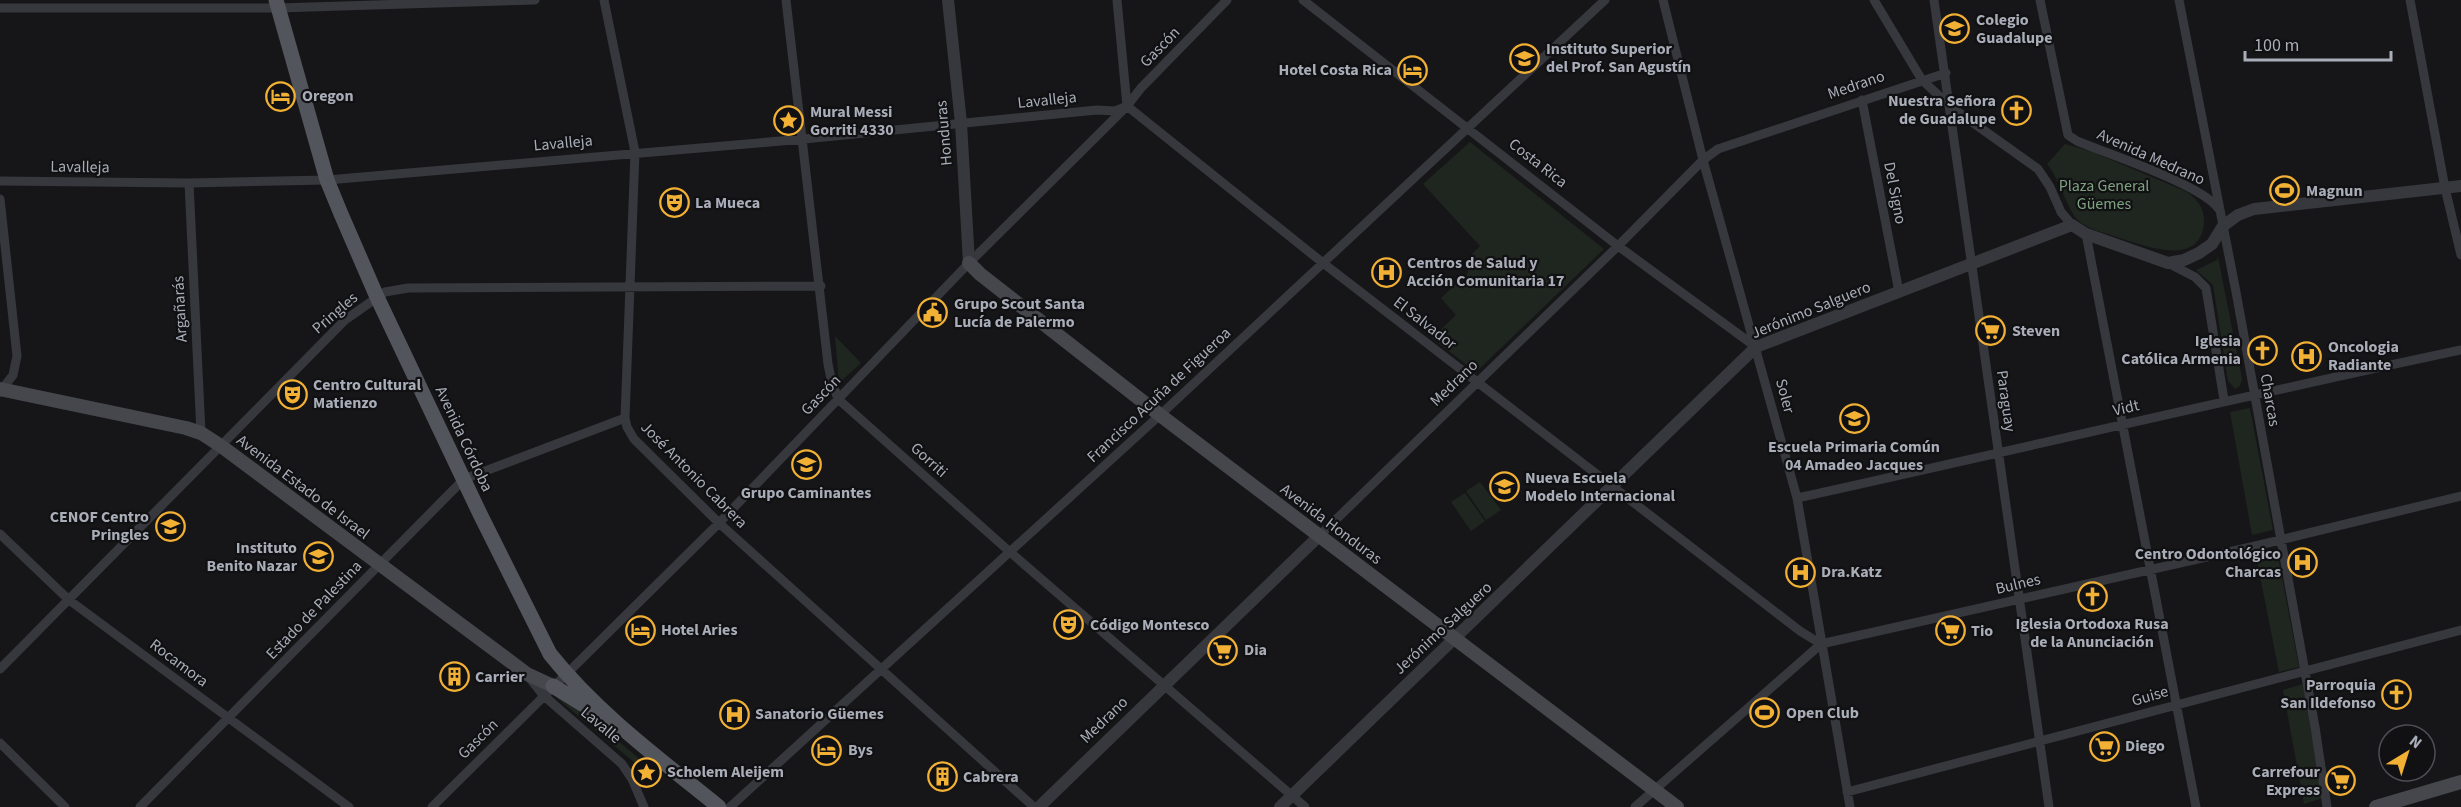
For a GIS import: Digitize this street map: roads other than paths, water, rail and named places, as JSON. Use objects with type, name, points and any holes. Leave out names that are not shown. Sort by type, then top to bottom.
[{"type":"main road","name":"Avenida Córdoba","points":[[277,4],[327,180],[377,297],[550,654],[566,674],[651,752]]},
{"type":"main road","name":"Avenida Honduras","points":[[969,263],[1160,415],[1677,807]]},
{"type":"main road","name":"Avenida Estado de Israel","points":[[1,390],[163,422],[201,433],[548,691]]},
{"type":"main road","name":"Avenida Córdoba","points":[[548,691],[571,695],[651,752],[719,807]]},
{"type":"main road","points":[[2376,807],[2461,782]]},
{"type":"street","points":[[0,8],[535,0]]},
{"type":"street","name":"José Antonio Cabrera","points":[[604,0],[635,152],[625,418],[627,427],[634,438],[718,523],[1036,807]]},
{"type":"street","points":[[786,0],[804,139],[828,364],[838,399]]},
{"type":"street","name":"Honduras","points":[[948,0],[961,123],[969,263]]},
{"type":"street","points":[[1117,0],[1127,106]]},
{"type":"street","name":"Gascón","points":[[432,807],[718,523],[969,263],[1127,106],[1141,88],[1227,0]]},
{"type":"street","name":"Costa Rica","points":[[1303,0],[1618,246],[1756,347]]},
{"type":"street","name":"Francisco Acuña de Figueroa","points":[[730,807],[1160,415],[1605,0]]},
{"type":"street","name":"Soler","points":[[1663,0],[1703,160],[1797,498],[1850,807]]},
{"type":"street","points":[[1874,0],[1922,80],[1951,107],[2038,169],[2050,187],[2061,212],[2072,225],[2086,234],[2168,263],[2195,277],[2206,288],[2224,400]]},
{"type":"street","name":"Paraguay","points":[[1934,0],[2049,807]]},
{"type":"street","name":"Avenida Medrano","points":[[2040,0],[2068,135],[2077,141],[2183,184],[2208,198],[2219,210]]},
{"type":"street","name":"Charcas","points":[[2179,0],[2305,671],[2327,807]]},
{"type":"street","points":[[2409,0],[2445,188],[2461,255]]},
{"type":"street","name":"Medrano","points":[[1036,807],[1478,383],[1703,160],[1718,149],[1946,73]]},
{"type":"street","name":"Del Signo","points":[[1862,100],[1899,292]]},
{"type":"street","name":"Lavalleja","points":[[0,181],[189,183],[327,180],[804,139],[1097,110],[1115,111],[1127,106]]},
{"type":"street","name":"El Salvador","points":[[1127,106],[1323,263],[1800,632],[1821,644]]},
{"type":"street","name":"Argañarás","points":[[189,183],[201,433]]},
{"type":"street","points":[[2168,263],[2184,260],[2206,249],[2223,226],[2238,215],[2254,209],[2461,186]]},
{"type":"street","points":[[0,199],[17,356],[13,375],[1,390]]},
{"type":"street","name":"Jerónimo Salguero","points":[[1280,807],[1614,487],[1756,347],[2072,225]]},
{"type":"street","points":[[2086,234],[2196,807]]},
{"type":"street","name":"Pringles","points":[[0,669],[345,320],[377,297],[396,289],[408,288],[820,286]]},
{"type":"street","name":"Vidt","points":[[1797,498],[1998,454],[2224,400],[2461,350]]},
{"type":"street","name":"Gorriti","points":[[838,399],[1010,552],[1305,807]]},
{"type":"street","name":"Estado de Palestina","points":[[141,807],[464,479],[625,418]]},
{"type":"street","name":"Bulnes","points":[[1635,807],[1821,644],[2280,540],[2461,496]]},
{"type":"street","name":"Rocamora","points":[[0,534],[69,600],[349,807]]},
{"type":"street","name":"Guise","points":[[1847,792],[2461,630]]},
{"type":"street","name":"Lavalle","points":[[548,691],[622,764],[644,807]]},
{"type":"street","points":[[0,743],[65,807]]},
{"type":"place","name":"Colegio Guadalupe","points":[[1955,29]]},
{"type":"place","name":"Instituto Superior del Prof. San Agustín","points":[[1525,58]]},
{"type":"place","name":"Hotel Costa Rica","points":[[1413,70]]},
{"type":"place","name":"Oregon","points":[[281,96]]},
{"type":"place","name":"Nuestra Señora de Guadalupe","points":[[2017,110]]},
{"type":"place","name":"Mural Messi Gorriti 4330","points":[[789,121]]},
{"type":"place","name":"Magnun","points":[[2285,191]]},
{"type":"place","name":"La Mueca","points":[[674,203]]},
{"type":"place","name":"Centros de Salud y Acción Comunitaria 17","points":[[1386,272]]},
{"type":"place","name":"Grupo Scout Santa Lucía de Palermo","points":[[933,313]]},
{"type":"place","name":"Steven","points":[[1991,331]]},
{"type":"place","name":"Iglesia Católica Armenia","points":[[2262,350]]},
{"type":"place","name":"Oncologia Radiante","points":[[2307,356]]},
{"type":"place","name":"Centro Cultural Matienzo","points":[[292,394]]},
{"type":"place","name":"Escuela Primaria Común 04 Amadeo Jacques","points":[[1854,419]]},
{"type":"place","name":"Grupo Caminantes","points":[[806,465]]},
{"type":"place","name":"Nueva Escuela Modelo Internacional","points":[[1504,487]]},
{"type":"place","name":"CENOF Centro Pringles","points":[[170,526]]},
{"type":"place","name":"Instituto Benito Nazar","points":[[318,557]]},
{"type":"place","name":"Centro Odontológico Charcas","points":[[2302,563]]},
{"type":"place","name":"Dra.Katz","points":[[1800,572]]},
{"type":"place","name":"Iglesia Ortodoxa Rusa de la Anunciación","points":[[2092,596]]},
{"type":"place","name":"Código Montesco","points":[[1069,625]]},
{"type":"place","name":"Hotel Aries","points":[[640,630]]},
{"type":"place","name":"Tio","points":[[1950,631]]},
{"type":"place","name":"Dia","points":[[1223,650]]},
{"type":"place","name":"Carrier","points":[[454,677]]},
{"type":"place","name":"Parroquia San Ildefonso","points":[[2397,694]]},
{"type":"place","name":"Open Club","points":[[1765,713]]},
{"type":"place","name":"Sanatorio Güemes","points":[[734,714]]},
{"type":"place","name":"Diego","points":[[2104,746]]},
{"type":"place","name":"Bys","points":[[827,750]]},
{"type":"place","name":"Scholem Aleijem","points":[[646,772]]},
{"type":"place","name":"Cabrera","points":[[942,777]]},
{"type":"place","name":"Carrefour Express","points":[[2341,781]]},
{"type":"park label","name":"Plaza General Güemes","points":[[2104,195]]}]
